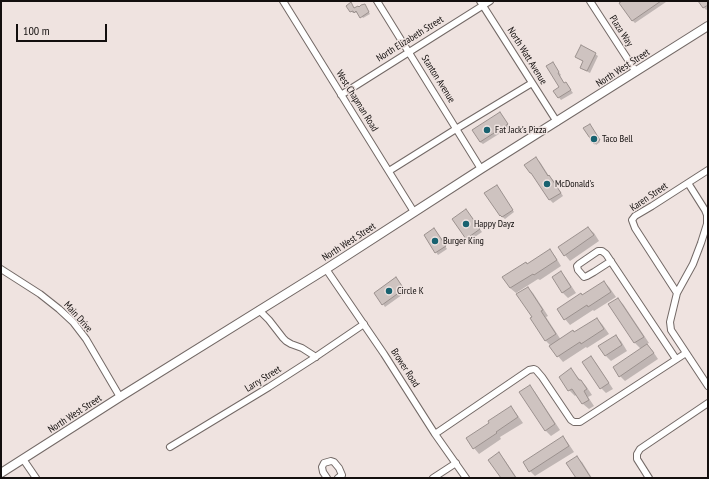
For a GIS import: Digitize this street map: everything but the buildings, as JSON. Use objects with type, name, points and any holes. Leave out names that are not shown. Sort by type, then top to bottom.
[{"type":"main road","name":"North West Street","points":[[1,473],[326,269],[708,26]]},
{"type":"street","name":"West Chapman Road","points":[[282,1],[414,212]]},
{"type":"street","name":"Stanton Avenue","points":[[376,1],[481,169]]},
{"type":"street","name":"North Elizabeth Street","points":[[341,94],[409,52],[481,3],[490,1]]},
{"type":"street","name":"Plaza Way","points":[[590,1],[636,72]]},
{"type":"street","name":"North Watt Avenue","points":[[481,3],[557,122]]},
{"type":"street","points":[[389,171],[532,83]]},
{"type":"street","name":"Karen Street","points":[[676,293],[635,228],[632,220],[635,216],[708,170]]},
{"type":"street","points":[[688,183],[705,210],[707,215],[707,224],[693,264],[676,293],[670,322],[670,330],[708,386]]},
{"type":"street","points":[[611,261],[605,265],[594,272],[584,277],[578,270],[577,266],[598,251],[602,251],[606,254],[676,360]]},
{"type":"street","name":"Main Drive","points":[[1,269],[40,294],[73,322],[86,339],[120,397]]},
{"type":"street","name":"Brower Road","points":[[326,269],[364,324],[435,434],[466,478]]},
{"type":"street","points":[[259,310],[286,341],[302,348],[316,357]]},
{"type":"street","name":"Larry Street","points":[[170,447],[269,387],[364,324]]},
{"type":"street","points":[[435,434],[529,370],[534,369],[552,391],[571,420],[574,422],[580,422],[686,353]]},
{"type":"street","points":[[649,478],[637,459],[637,454],[640,449],[708,403]]},
{"type":"street","points":[[23,459],[36,478]]},
{"type":"street","points":[[327,478],[322,467],[324,463],[331,461],[334,462],[339,468],[341,477]]},
{"type":"street","points":[[433,478],[456,463]]},
{"type":"place","name":"Fat Jack's Pizza","points":[[487,130]]},
{"type":"place","name":"Taco Bell","points":[[594,139]]},
{"type":"place","name":"McDonald's","points":[[547,184]]},
{"type":"place","name":"Happy Dayz","points":[[466,224]]},
{"type":"place","name":"Burger King","points":[[435,241]]},
{"type":"place","name":"Circle K","points":[[389,291]]}]
